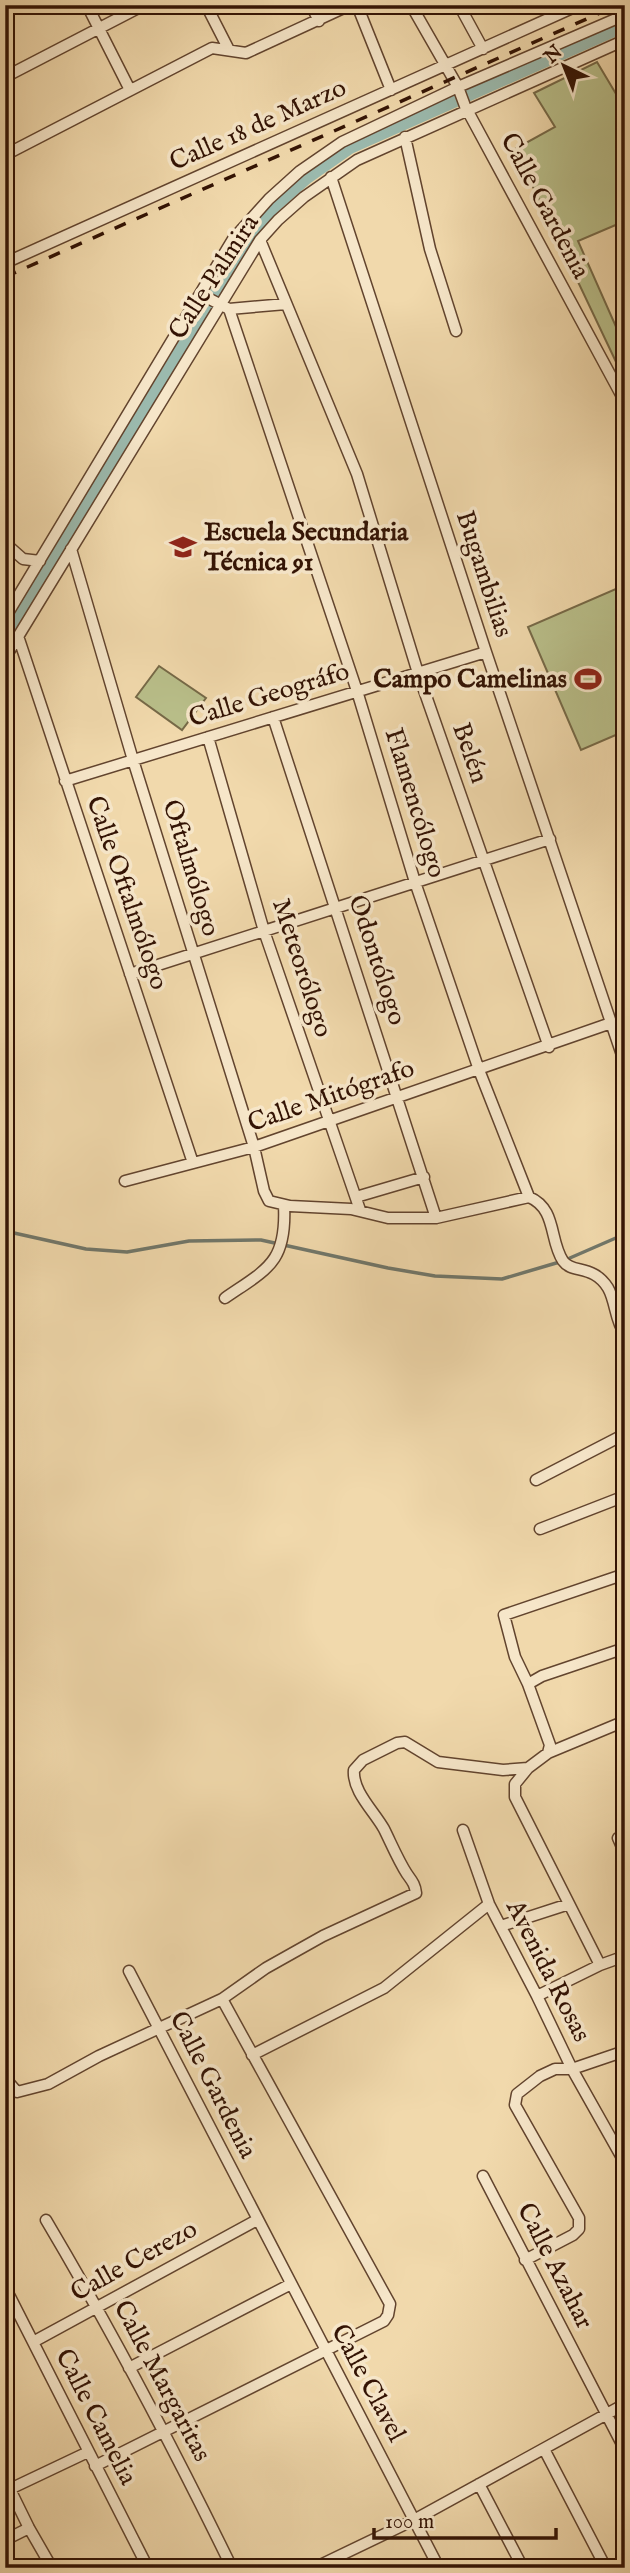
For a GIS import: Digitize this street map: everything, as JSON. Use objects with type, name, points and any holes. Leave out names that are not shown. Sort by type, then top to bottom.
[{"type":"street","points":[[87,5],[130,90]]},
{"type":"street","points":[[5,77],[144,5]]},
{"type":"street","points":[[206,5],[229,50]]},
{"type":"street","points":[[311,5],[320,20]]},
{"type":"street","points":[[5,155],[212,48],[246,53],[350,5]]},
{"type":"street","points":[[357,5],[391,90]]},
{"type":"street","name":"Calle Gardenia","points":[[411,5],[625,402]]},
{"type":"street","points":[[459,5],[483,49]]},
{"type":"street","name":"Calle 18 de Marzo","points":[[5,263],[579,5]]},
{"type":"street","points":[[5,618],[40,561],[94,490],[214,301],[233,239],[269,199],[300,171],[342,142],[625,15]]},
{"type":"street","name":"Calle Palmira","points":[[5,657],[71,549],[94,490],[214,301],[260,240],[287,212],[357,160],[467,108],[625,40]]},
{"type":"street","points":[[405,137],[430,249],[456,331]]},
{"type":"street","name":"Bugambilias","points":[[331,177],[486,652],[625,1064]]},
{"type":"street","name":"Belén","points":[[260,240],[357,474],[418,673],[549,1047]]},
{"type":"street","points":[[214,301],[286,304]]},
{"type":"street","name":"Flamencólogo","points":[[214,301],[357,691],[415,883],[479,1070],[528,1197]]},
{"type":"street","points":[[5,543],[23,559],[40,561]]},
{"type":"street","name":"Oftalmólogo","points":[[71,549],[133,760],[254,1147],[264,1191],[269,1201],[284,1205]]},
{"type":"street","name":"Calle Oftalmólogo","points":[[18,636],[193,1163]]},
{"type":"street","name":"Calle Geográfo","points":[[65,781],[486,652]]},
{"type":"street","name":"Odontólogo","points":[[273,717],[436,1218]]},
{"type":"street","name":"Meteorólogo","points":[[208,737],[264,931],[360,1210]]},
{"type":"street","points":[[130,974],[550,839]]},
{"type":"street","name":"Calle Mitógrafo","points":[[125,1181],[254,1147],[549,1047],[611,1023]]},
{"type":"street","points":[[356,1197],[424,1177]]},
{"type":"street","points":[[225,1298],[272,1264],[280,1245],[285,1220],[284,1205],[360,1210],[388,1218],[436,1218],[528,1197],[540,1202],[547,1213],[563,1261],[571,1268],[586,1269],[598,1276],[608,1290],[625,1334]]},
{"type":"street","points":[[536,1480],[625,1434]]},
{"type":"street","points":[[540,1529],[625,1496]]},
{"type":"street","points":[[548,1753],[550,1745],[528,1684],[514,1657],[504,1615],[625,1574]]},
{"type":"street","points":[[528,1684],[542,1676],[625,1649]]},
{"type":"street","points":[[600,1965],[515,1797],[515,1784],[528,1768],[548,1753],[625,1721]]},
{"type":"street","points":[[5,2078],[18,2092],[38,2087],[222,1999],[266,1968],[323,1936],[416,1893],[415,1884],[353,1778],[354,1770],[363,1760],[397,1743],[405,1742],[438,1762],[503,1770],[528,1768]]},
{"type":"street","name":"Avenida Rosas","points":[[463,1830],[489,1904],[572,2069],[625,2163]]},
{"type":"street","points":[[618,1838],[625,1854]]},
{"type":"street","points":[[501,1926],[569,1903]]},
{"type":"street","points":[[252,2055],[384,1988],[489,1904]]},
{"type":"street","points":[[537,1996],[600,1965],[625,1956]]},
{"type":"street","name":"Calle Gardenia","points":[[129,1971],[257,2220]]},
{"type":"street","points":[[95,2466],[326,2351],[384,2321],[388,2315],[390,2304],[222,1999]]},
{"type":"street","points":[[526,2260],[573,2235],[579,2229],[579,2218],[515,2105],[517,2094],[540,2076],[555,2069],[572,2069],[625,2051]]},
{"type":"street","name":"Calle Azahar","points":[[483,2176],[625,2451]]},
{"type":"street","name":"Calle Margaritas","points":[[46,2220],[166,2432],[232,2568]]},
{"type":"street","name":"Calle Clavel","points":[[257,2220],[439,2568]]},
{"type":"street","name":"Calle Cerezo","points":[[33,2342],[257,2220]]},
{"type":"street","points":[[129,2368],[291,2284]]},
{"type":"street","name":"Calle Camelia","points":[[5,2287],[148,2568]]},
{"type":"street","points":[[314,2568],[414,2520],[625,2404]]},
{"type":"street","points":[[544,2449],[606,2568]]},
{"type":"street","points":[[52,2568],[8,2484],[88,2452]]},
{"type":"street","points":[[479,2484],[523,2568]]},
{"type":"street","points":[[5,2540],[29,2528]]},
{"type":"street","points":[[615,2568],[625,2563]]},
{"type":"green space","points":[[597,62],[625,109],[625,221],[578,241],[625,347],[625,362],[617,364],[515,149],[555,127],[534,93]]},
{"type":"green space","name":"Campo Camelinas","points":[[625,585],[625,731],[581,750],[528,627]]},
{"type":"green space","points":[[159,666],[206,698],[182,730],[136,697]]},
{"type":"waterway","points":[[5,639],[248,239],[273,208],[307,178],[350,148],[625,26]]},
{"type":"waterway","points":[[5,1231],[86,1249],[127,1252],[189,1241],[261,1240],[435,1276],[502,1279],[563,1261],[625,1234]]},
{"type":"railway","points":[[5,277],[618,5]]},
{"type":"place","name":"Escuela Secundaria Técnica 91","points":[[183,547]]},
{"type":"place","name":"Campo Camelinas","points":[[588,679]]}]
